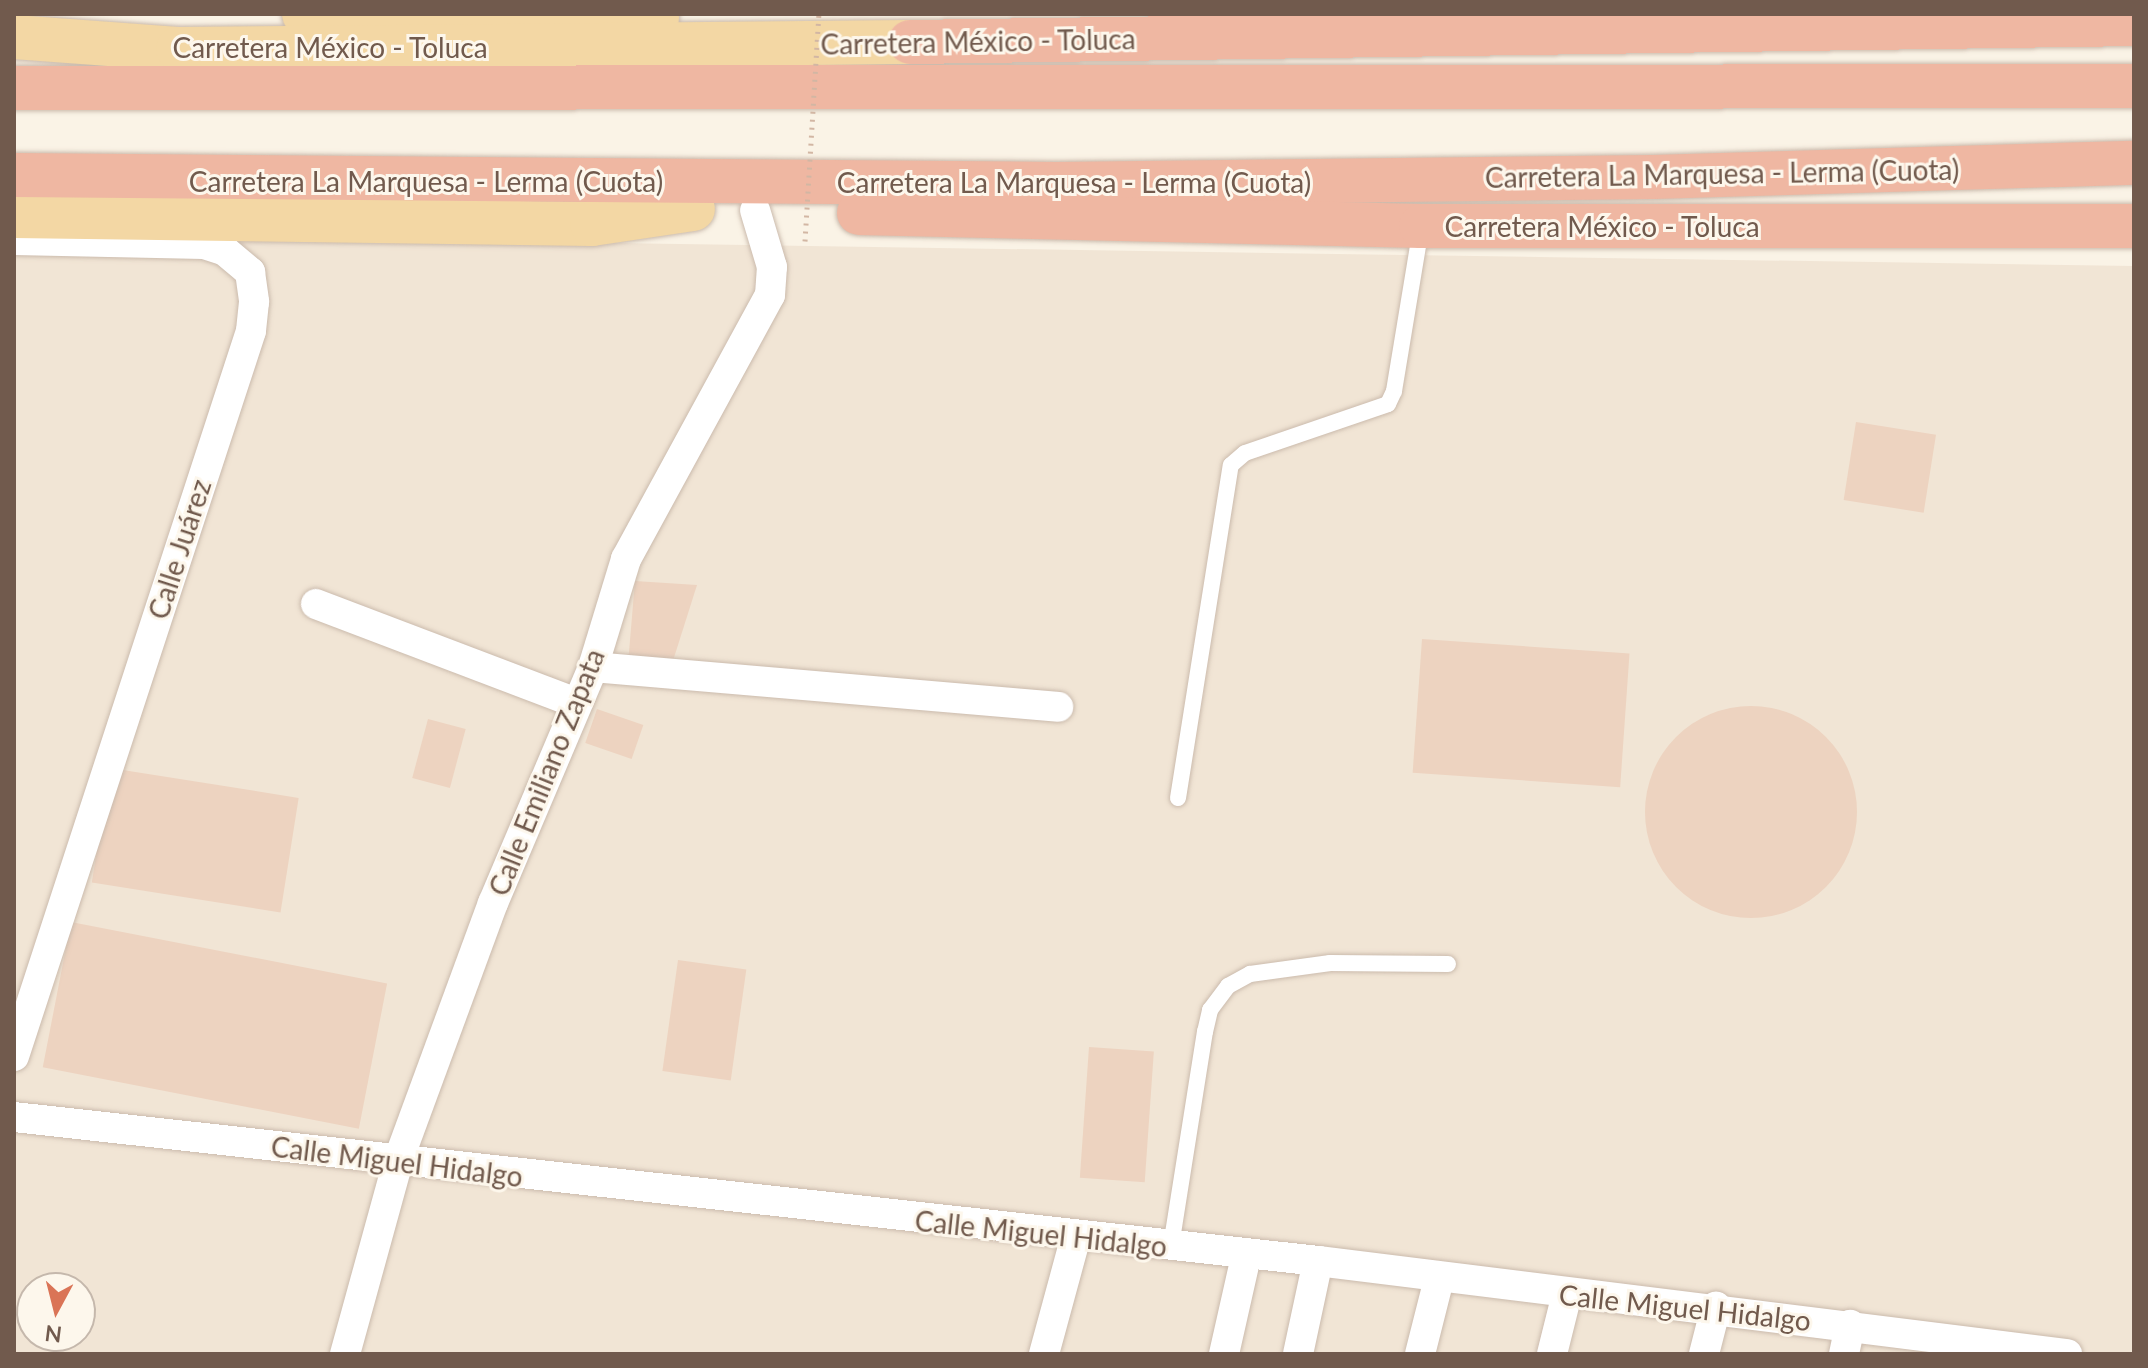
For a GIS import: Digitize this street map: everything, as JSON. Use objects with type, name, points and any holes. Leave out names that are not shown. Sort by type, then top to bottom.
[{"type":"highway","name":"Carretera México - Toluca","points":[[910,42],[1690,24],[2134,24]]},
{"type":"highway","points":[[14,88],[2134,86]]},
{"type":"highway","name":"Carretera La Marquesa - Lerma (Cuota)","points":[[14,175],[1056,184],[1653,177],[2134,163]]},
{"type":"highway","name":"Carretera México - Toluca","points":[[693,209],[1421,226],[2133,226]]},
{"type":"main road","points":[[304,14],[625,15],[910,42]]},
{"type":"main road","name":"Carretera México - Toluca","points":[[14,37],[178,49],[910,42]]},
{"type":"main road","name":"Carretera México - Toluca","points":[[14,203],[693,209]]},
{"type":"main road","points":[[14,216],[592,224],[693,209]]},
{"type":"street","name":"Calle Emiliano Zapata","points":[[345,1354],[398,1161],[493,903],[593,667],[626,559],[644,519],[770,295],[772,267],[755,210]]},
{"type":"street","name":"Calle Juárez","points":[[14,240],[204,244],[225,251],[250,272],[254,302],[251,331],[14,1056]]},
{"type":"street","points":[[316,604],[577,703]]},
{"type":"street","points":[[593,667],[1058,707]]},
{"type":"street","name":"Calle Miguel Hidalgo","points":[[14,1117],[1246,1256],[1318,1261],[1567,1294],[1716,1307],[2067,1354]]},
{"type":"street","points":[[1044,1354],[1076,1236]]},
{"type":"street","points":[[1224,1354],[1246,1256]]},
{"type":"street","points":[[1298,1354],[1318,1261]]},
{"type":"street","points":[[1420,1354],[1439,1279]]},
{"type":"street","points":[[1552,1354],[1567,1294]]},
{"type":"street","points":[[1704,1354],[1716,1307]]},
{"type":"street","points":[[1844,1354],[1850,1325]]},
{"type":"lane","points":[[1178,798],[1231,465],[1245,453],[1388,404],[1394,391],[1421,226]]},
{"type":"lane","points":[[1171,1246],[1207,1021],[1228,986],[1250,974],[1330,963],[1448,964]]},
{"type":"path","points":[[805,241],[819,14]]},
{"type":"shaded area","points":[[14,239],[546,242],[2134,266],[2134,1354],[14,1354]]},
{"type":"building","points":[[1856,422],[1936,435],[1924,513],[1844,500]]},
{"type":"building","points":[[635,581],[697,585],[671,667],[628,664]]},
{"type":"building","points":[[1422,639],[1629,654],[1620,787],[1413,773]]},
{"type":"building","points":[[1751,706],[1792,714],[1826,737],[1849,771],[1857,812],[1849,853],[1826,887],[1792,910],[1751,918],[1710,910],[1676,887],[1653,853],[1645,812],[1653,771],[1676,737],[1710,714]]},
{"type":"building","points":[[597,709],[643,725],[632,759],[585,743]]},
{"type":"building","points":[[428,719],[466,729],[450,788],[412,778]]},
{"type":"building","points":[[110,768],[299,798],[281,912],[92,883]]},
{"type":"building","points":[[71,922],[387,983],[359,1129],[43,1067]]},
{"type":"building","points":[[678,960],[746,970],[731,1081],[662,1071]]},
{"type":"building","points":[[1089,1047],[1154,1052],[1145,1182],[1080,1178]]}]
